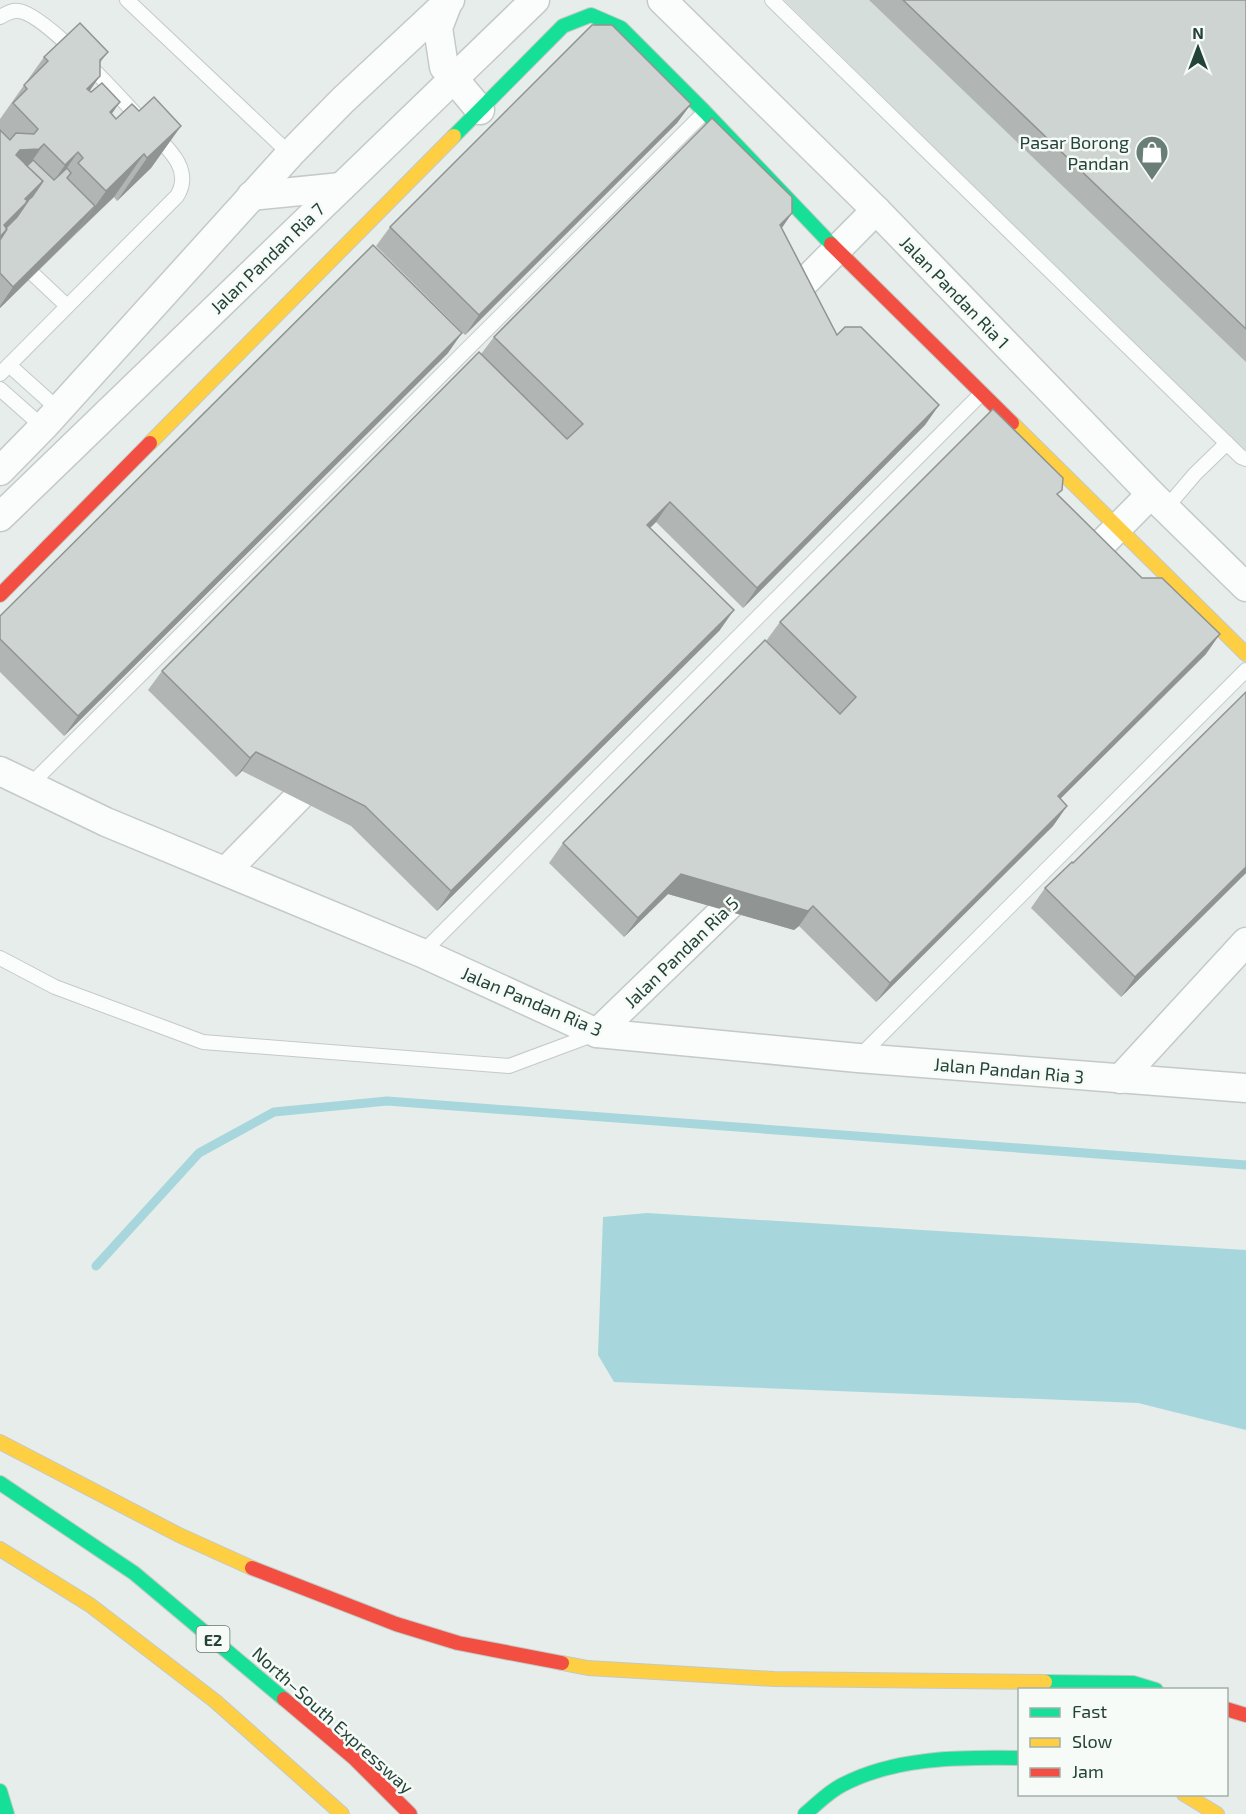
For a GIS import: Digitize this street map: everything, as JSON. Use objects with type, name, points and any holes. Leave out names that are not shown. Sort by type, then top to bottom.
[{"type":"main road","points":[[0,595],[563,26],[591,15],[621,28],[705,112],[836,250],[983,392],[1246,654]]},
{"type":"main road","points":[[0,1442],[179,1536],[279,1580],[396,1624],[458,1643],[588,1668],[774,1679],[1133,1683],[1152,1688]]},
{"type":"main road","name":"North–South Expressway","points":[[0,1483],[134,1573],[355,1759],[410,1814]]},
{"type":"main road","points":[[0,1549],[90,1605],[215,1701],[342,1814]]},
{"type":"main road","points":[[1228,1709],[1246,1715]]},
{"type":"main road","points":[[805,1814],[844,1783],[909,1762],[988,1757],[1018,1758]]},
{"type":"main road","points":[[0,1791],[7,1814]]},
{"type":"main road","points":[[1187,1796],[1217,1814]]},
{"type":"street","name":"Jalan Pandan Ria 7","points":[[0,517],[535,0]]},
{"type":"street","name":"Jalan Pandan Ria 1","points":[[662,0],[876,210],[1159,501],[1246,587]]},
{"type":"street","points":[[4,461],[51,419],[290,154],[343,100],[449,1]]},
{"type":"street","points":[[449,1],[438,28],[444,67],[480,110]]},
{"type":"street","points":[[251,196],[341,187]]},
{"type":"street","points":[[761,327],[876,210]]},
{"type":"street","points":[[1058,587],[1118,529],[1159,501]]},
{"type":"street","points":[[226,871],[343,752]]},
{"type":"street","name":"Jalan Pandan Ria 3","points":[[0,771],[106,822],[422,953],[597,1033],[858,1058],[1246,1088]]},
{"type":"street","name":"Jalan Pandan Ria 5","points":[[597,1033],[768,868]]},
{"type":"street","points":[[1120,1079],[1246,942]]},
{"type":"lane","points":[[127,0],[290,154]]},
{"type":"lane","points":[[772,0],[1241,457],[1246,459]]},
{"type":"lane","points":[[0,17],[9,12],[25,12],[33,16],[78,54],[168,147],[183,173],[182,189],[177,196],[4,370],[51,419]]},
{"type":"lane","points":[[29,786],[705,112]]},
{"type":"lane","points":[[0,272],[16,258],[67,306]]},
{"type":"lane","points":[[0,389],[51,419]]},
{"type":"lane","points":[[422,953],[983,392]]},
{"type":"lane","points":[[1159,501],[1195,474],[1227,443]]},
{"type":"lane","points":[[858,1058],[1246,670]]},
{"type":"lane","points":[[0,958],[55,987],[203,1042],[509,1066],[597,1033]]},
{"type":"shaded area","name":"Pasar Borong Pandan","points":[[784,0],[1246,0],[1246,450],[1244,450]]},
{"type":"water","points":[[647,1213],[1246,1250],[1246,1430],[1138,1403],[614,1382],[598,1355],[603,1217]]},
{"type":"building","name":"Pasar Borong Pandan","points":[[903,0],[1246,0],[1246,329]]},
{"type":"building","points":[[80,23],[108,52],[100,60],[100,76],[87,89],[91,92],[102,83],[120,102],[110,112],[116,119],[132,104],[139,111],[154,97],[181,126],[147,158],[144,154],[106,191],[78,163],[83,158],[78,152],[65,165],[44,144],[39,149],[20,150],[16,155],[43,181],[25,199],[28,201],[4,225],[7,229],[0,237],[0,130],[10,140],[16,133],[34,134],[38,129],[13,103],[27,89],[24,85],[48,61],[44,57]]},
{"type":"building","points":[[592,25],[612,25],[691,104],[479,315],[390,227]]},
{"type":"building","points":[[712,118],[792,197],[792,213],[780,225],[837,335],[845,327],[861,327],[939,405],[757,588],[670,502],[647,525],[734,610],[451,891],[365,806],[256,752],[250,758],[162,671],[479,352],[567,439],[583,424],[494,337]]},
{"type":"building","points":[[33,160],[54,180],[67,168],[71,173],[67,178],[95,206],[13,287],[0,273],[0,240],[6,228],[17,217],[43,181],[26,165]]},
{"type":"building","points":[[373,245],[462,333],[78,716],[0,639],[0,616]]},
{"type":"building","points":[[993,409],[1063,478],[1062,490],[1057,494],[1142,578],[1162,578],[1220,634],[1058,796],[1067,806],[890,983],[813,906],[808,911],[681,874],[638,918],[563,843],[765,640],[840,714],[856,697],[780,622]]},
{"type":"building","points":[[1246,692],[1246,867],[1135,977],[1045,888]]},
{"type":"waterway","points":[[96,1266],[199,1153],[274,1112],[387,1101],[1246,1165]]},
{"type":"traffic: fast","points":[[454,136],[563,26],[591,15],[621,28],[831,244]]},
{"type":"traffic: fast","points":[[0,1483],[134,1573],[284,1699]]},
{"type":"traffic: fast","points":[[1045,1682],[1133,1683],[1149,1688]]},
{"type":"traffic: fast","points":[[805,1814],[837,1788],[884,1769],[952,1759],[1018,1758]]},
{"type":"traffic: fast","points":[[0,1791],[7,1814]]},
{"type":"traffic: slow","points":[[150,443],[454,136]]},
{"type":"traffic: slow","points":[[1012,423],[1246,654]]},
{"type":"traffic: slow","points":[[0,1442],[179,1535],[252,1568]]},
{"type":"traffic: slow","points":[[0,1549],[90,1605],[215,1701],[342,1814]]},
{"type":"traffic: slow","points":[[562,1663],[588,1668],[774,1679],[1045,1682]]},
{"type":"traffic: slow","points":[[1187,1796],[1217,1814]]},
{"type":"traffic: jam","points":[[831,244],[1012,423]]},
{"type":"traffic: jam","points":[[0,595],[150,443]]},
{"type":"traffic: jam","points":[[252,1568],[396,1624],[458,1643],[562,1663]]},
{"type":"traffic: jam","points":[[284,1699],[355,1759],[410,1814]]},
{"type":"traffic: jam","points":[[1228,1710],[1246,1715]]},
{"type":"place","name":"Pasar Borong Pandan","points":[[1152,181]]}]
